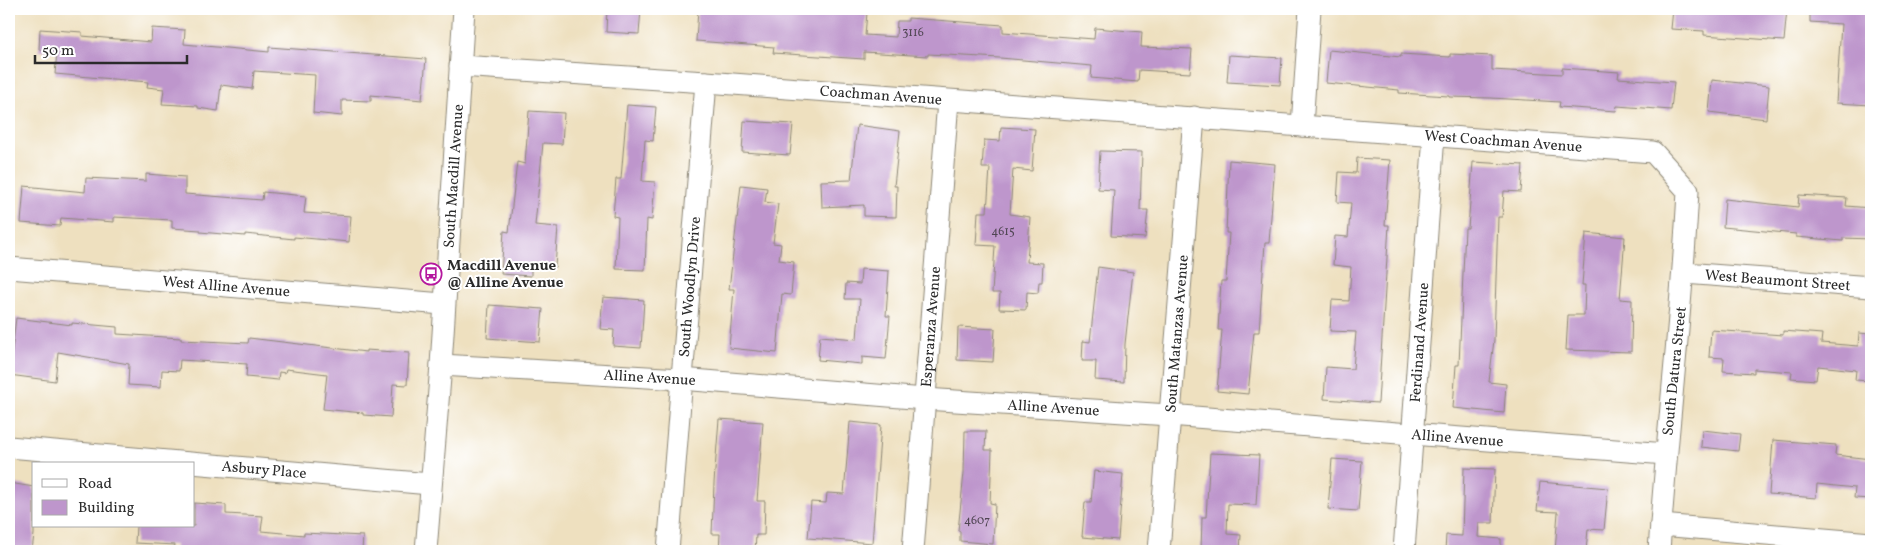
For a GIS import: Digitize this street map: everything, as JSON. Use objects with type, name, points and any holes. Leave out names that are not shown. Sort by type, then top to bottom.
[{"type":"street","name":"South Macdill Avenue","points":[[426,551],[441,365],[443,304],[464,9]]},
{"type":"street","points":[[1302,126],[1310,9]]},
{"type":"street","name":"Coachman Avenue","points":[[460,66],[706,82],[1302,126]]},
{"type":"street","name":"South Woodlyn Drive","points":[[668,551],[706,82]]},
{"type":"street","name":"Esperanza Avenue","points":[[913,551],[948,101]]},
{"type":"street","name":"South Matanzas Avenue","points":[[1159,551],[1194,117]]},
{"type":"street","name":"West Coachman Avenue","points":[[1302,126],[1434,134],[1653,152],[1688,191]]},
{"type":"street","name":"Ferdinand Avenue","points":[[1404,551],[1434,134]]},
{"type":"street","name":"South Datura Street","points":[[1659,551],[1666,454],[1684,273],[1688,191]]},
{"type":"street","name":"West Alline Avenue","points":[[9,268],[443,304]]},
{"type":"street","name":"West Beaumont Street","points":[[1684,273],[1871,287]]},
{"type":"street","name":"Alline Avenue","points":[[441,365],[681,379],[1666,454]]},
{"type":"street","name":"Asbury Place","points":[[9,447],[180,462]]},
{"type":"street","name":"Asbury Place","points":[[195,463],[430,484]]},
{"type":"street","points":[[1661,525],[1871,543]]},
{"type":"building","points":[[607,9],[641,9],[639,34],[606,32]]},
{"type":"building","points":[[698,9],[853,9],[853,12],[867,13],[865,35],[896,37],[897,21],[908,21],[908,18],[1003,25],[1003,32],[1094,39],[1095,28],[1142,32],[1141,47],[1192,49],[1190,73],[1139,70],[1138,82],[1091,78],[1092,66],[1000,58],[864,52],[864,59],[773,53],[774,47],[696,41]]},
{"type":"building","points":[[1673,9],[1787,9],[1784,41],[1704,35],[1704,31],[1671,29]]},
{"type":"building","points":[[1810,9],[1871,9],[1871,105],[1836,103],[1841,24],[1810,22]]},
{"type":"building","points":[[152,28],[185,30],[184,44],[269,52],[269,47],[426,59],[422,100],[371,95],[371,101],[342,100],[342,116],[313,113],[315,75],[254,71],[252,89],[221,85],[218,111],[198,108],[198,106],[162,104],[164,89],[147,87],[148,82],[55,74],[57,51],[39,50],[40,29],[82,32],[82,36],[151,42]]},
{"type":"building","points":[[1329,50],[1401,57],[1401,54],[1450,57],[1450,54],[1492,56],[1492,70],[1562,74],[1562,68],[1619,72],[1618,78],[1674,82],[1671,110],[1617,106],[1616,111],[1559,107],[1560,102],[1399,93],[1399,90],[1326,83]]},
{"type":"building","points":[[1229,55],[1282,58],[1280,85],[1227,82]]},
{"type":"building","points":[[1712,80],[1769,86],[1766,119],[1709,112]]},
{"type":"building","points":[[627,105],[656,107],[653,141],[645,140],[642,181],[655,182],[652,220],[647,219],[645,270],[616,269],[618,217],[613,216],[616,179],[621,179]]},
{"type":"building","points":[[529,111],[564,113],[562,144],[543,143],[535,225],[558,227],[555,267],[531,267],[531,276],[501,274],[504,231],[509,232],[517,162],[525,164]]},
{"type":"building","points":[[744,121],[793,124],[790,155],[742,152]]},
{"type":"building","points":[[857,125],[900,131],[894,186],[897,186],[896,217],[864,216],[864,205],[822,207],[821,181],[851,180]]},
{"type":"building","points":[[1001,127],[1035,129],[1032,171],[1013,169],[1010,214],[1030,217],[1027,262],[1043,263],[1042,282],[1039,282],[1038,293],[1027,292],[1026,310],[999,309],[1000,293],[992,293],[995,246],[976,245],[978,212],[987,212],[990,168],[982,168],[984,140],[1000,141]]},
{"type":"building","points":[[1100,151],[1142,152],[1140,210],[1148,210],[1145,238],[1111,236],[1114,190],[1098,189]]},
{"type":"building","points":[[1357,158],[1390,160],[1385,225],[1389,225],[1378,403],[1324,399],[1326,367],[1353,369],[1356,332],[1330,331],[1332,300],[1349,301],[1351,267],[1333,265],[1335,236],[1348,237],[1351,203],[1337,202],[1339,172],[1356,173]]},
{"type":"building","points":[[1229,160],[1275,164],[1269,243],[1265,243],[1259,332],[1254,332],[1248,394],[1217,391],[1222,330],[1218,330],[1221,281],[1226,281],[1229,233],[1226,233]]},
{"type":"building","points":[[1473,162],[1523,165],[1521,192],[1504,191],[1502,217],[1498,217],[1494,340],[1489,382],[1506,384],[1504,413],[1453,408],[1456,365],[1459,365],[1465,228],[1468,228]]},
{"type":"building","points":[[146,174],[185,177],[185,194],[262,200],[263,192],[306,196],[304,213],[351,216],[349,242],[200,232],[200,230],[172,228],[172,220],[114,217],[114,222],[61,218],[60,226],[21,223],[24,186],[85,192],[86,178],[146,181]]},
{"type":"building","points":[[741,185],[767,188],[765,202],[778,204],[773,243],[781,244],[779,260],[794,262],[791,295],[782,294],[777,353],[729,348],[734,289],[729,289]]},
{"type":"building","points":[[1799,195],[1847,198],[1846,206],[1871,208],[1871,239],[1843,238],[1843,241],[1796,237],[1796,234],[1723,227],[1725,199],[1798,207]]},
{"type":"building","points":[[1586,233],[1625,237],[1620,299],[1632,300],[1631,352],[1566,350],[1568,315],[1584,315],[1585,285],[1582,285]]},
{"type":"building","points":[[1098,267],[1133,272],[1125,344],[1124,382],[1095,380],[1096,361],[1082,361],[1083,341],[1090,342]]},
{"type":"building","points":[[861,269],[889,271],[886,316],[890,316],[886,359],[862,357],[862,364],[818,360],[820,336],[857,339],[860,299],[845,299],[846,283],[860,284]]},
{"type":"building","points":[[603,297],[644,300],[641,348],[613,346],[614,330],[600,329]]},
{"type":"building","points":[[489,305],[543,309],[540,342],[487,338]]},
{"type":"building","points":[[16,318],[72,325],[72,323],[117,327],[117,334],[181,338],[181,340],[248,343],[249,338],[366,352],[366,350],[409,353],[407,385],[393,384],[391,417],[323,409],[327,374],[286,369],[285,373],[279,372],[278,380],[246,377],[247,364],[180,360],[179,371],[162,370],[161,387],[128,385],[129,364],[58,352],[55,381],[9,375]]},
{"type":"building","points":[[958,327],[995,329],[993,362],[957,360]]},
{"type":"building","points":[[1711,330],[1783,335],[1783,331],[1822,334],[1821,343],[1858,346],[1859,333],[1871,334],[1871,381],[1855,380],[1856,370],[1818,366],[1816,380],[1791,378],[1792,372],[1754,369],[1754,373],[1723,371],[1724,358],[1709,357]]},
{"type":"building","points":[[719,419],[763,422],[757,501],[765,501],[764,535],[756,535],[755,551],[719,551],[720,534],[712,534]]},
{"type":"building","points":[[850,422],[881,425],[872,543],[808,538],[811,502],[826,503],[827,493],[844,494]]},
{"type":"building","points":[[1702,430],[1740,434],[1738,451],[1701,447]]},
{"type":"building","points":[[965,431],[986,431],[985,450],[992,450],[990,503],[995,504],[993,544],[960,541],[960,531],[958,531],[964,473]]},
{"type":"building","points":[[1773,440],[1836,445],[1835,455],[1871,459],[1871,499],[1854,498],[1855,488],[1817,484],[1816,498],[1769,494]]},
{"type":"building","points":[[1210,453],[1259,455],[1256,505],[1228,504],[1227,534],[1241,535],[1240,551],[1201,551],[1202,517],[1206,517]]},
{"type":"building","points":[[1332,459],[1362,461],[1358,511],[1328,509]]},
{"type":"building","points":[[1464,468],[1495,469],[1493,523],[1479,523],[1478,537],[1501,539],[1501,551],[1445,551],[1446,535],[1462,536]]},
{"type":"building","points":[[1094,471],[1123,474],[1118,540],[1082,537],[1085,502],[1091,502]]},
{"type":"building","points":[[1540,482],[1608,488],[1604,530],[1588,529],[1586,551],[1555,551],[1558,512],[1537,511]]},
{"type":"building","points":[[9,483],[32,487],[32,528],[34,528],[34,534],[32,551],[9,551]]},
{"type":"building","points":[[195,503],[226,505],[226,514],[263,516],[261,531],[304,535],[304,533],[363,536],[362,551],[174,551],[175,545],[135,543],[136,528],[195,528]]},
{"type":"place","name":"Macdill Avenue @ Alline Avenue","points":[[431,274]]}]
